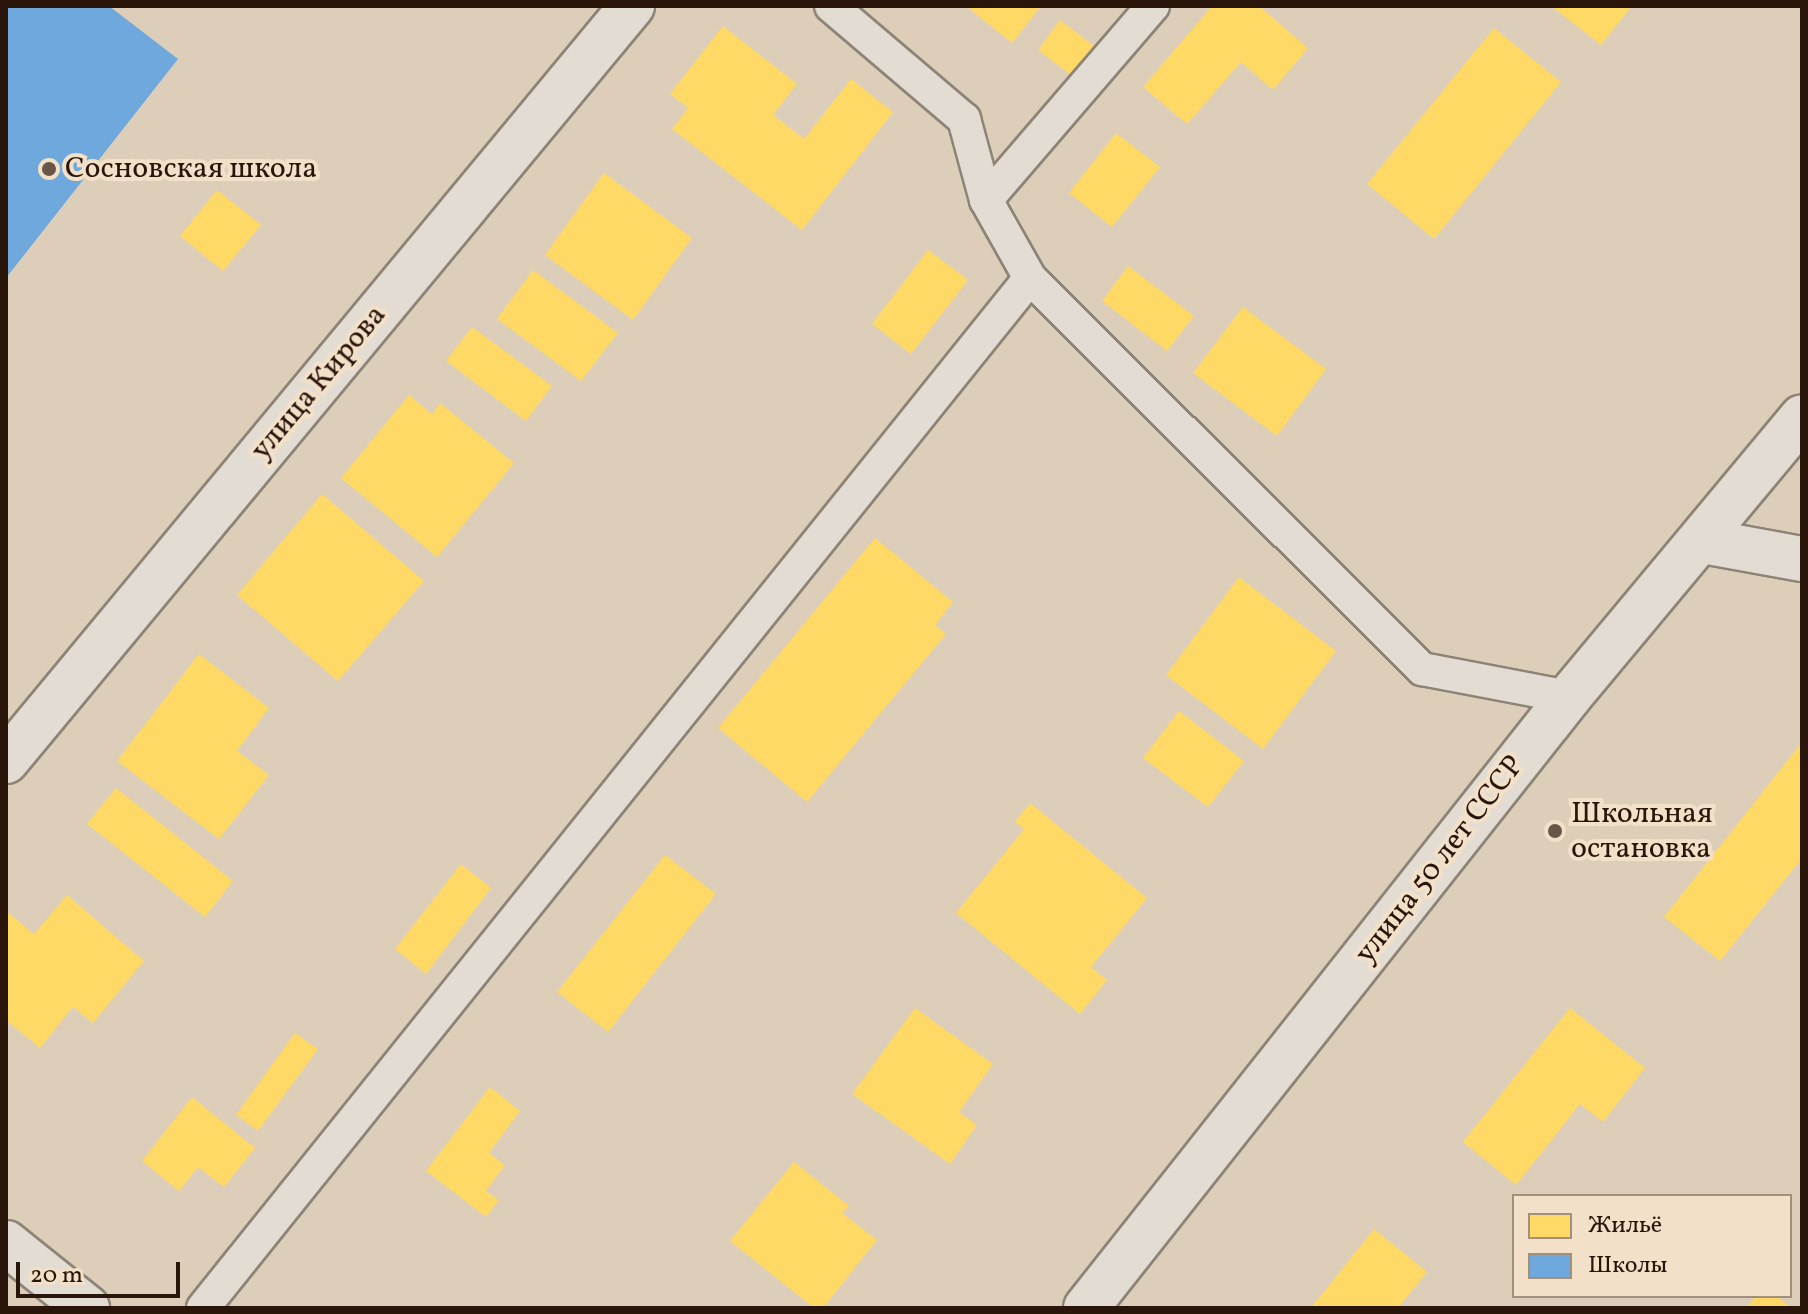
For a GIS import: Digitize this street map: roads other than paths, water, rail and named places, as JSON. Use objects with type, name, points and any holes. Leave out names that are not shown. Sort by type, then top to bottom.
[{"type":"street","name":"улица Кирова","points":[[6,761],[632,6]]},
{"type":"street","name":"улица 50 лет СССР","points":[[1086,1308],[1569,697],[1703,541],[1802,417]]},
{"type":"street","points":[[1703,541],[1802,559]]},
{"type":"street","points":[[6,1243],[87,1308]]},
{"type":"lane","points":[[831,6],[964,119],[986,200],[1030,278],[1422,669],[1569,697]]},
{"type":"lane","points":[[986,200],[1153,6]]},
{"type":"lane","points":[[203,1308],[1030,278]]},
{"type":"place","name":"Сосновская школа","points":[[49,169]]},
{"type":"place","name":"Школьная остановка","points":[[1555,831]]}]
